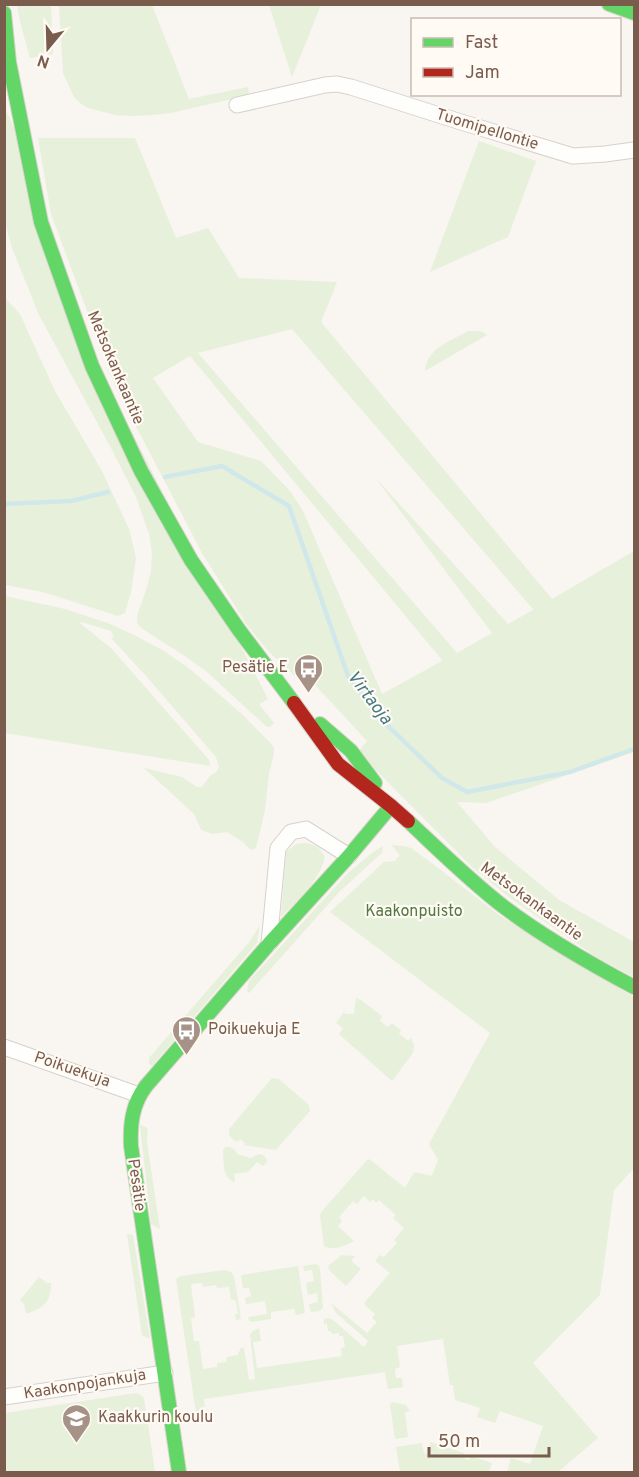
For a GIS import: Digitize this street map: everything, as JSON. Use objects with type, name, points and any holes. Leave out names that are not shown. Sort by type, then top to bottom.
[{"type":"street","points":[[609,4],[634,13]]},
{"type":"street","name":"Metsokankaantie","points":[[4,13],[9,62],[41,222],[92,366],[141,471],[191,560],[239,630],[290,697],[351,751],[391,806],[504,907],[584,960],[634,987]]},
{"type":"street","name":"Tuomipellontie","points":[[237,105],[337,84],[559,153],[573,156],[634,150]]},
{"type":"street","name":"Pesätie","points":[[179,1473],[131,1146],[132,1119],[140,1095],[391,806]]},
{"type":"street","points":[[269,944],[278,848],[291,832],[306,829],[349,856]]},
{"type":"street","name":"Poikuekuja","points":[[4,1047],[140,1095]]},
{"type":"street","name":"Kaakonpojankuja","points":[[4,1397],[165,1373]]},
{"type":"green space","points":[[17,5],[51,5],[53,54],[30,58]]},
{"type":"green space","points":[[59,5],[152,5],[189,99],[248,87],[249,95],[171,113],[151,115],[115,115],[88,108],[74,97],[63,73]]},
{"type":"green space","points":[[269,5],[321,5],[292,77]]},
{"type":"green space","points":[[4,106],[18,137],[55,281],[268,699],[259,704],[274,723],[270,727],[267,727],[207,672],[147,632],[137,622],[151,570],[152,553],[149,534],[136,497],[39,315],[12,248],[5,222]]},
{"type":"green space","points":[[38,138],[135,138],[176,238],[208,228],[239,278],[337,282],[321,322],[552,599],[634,551],[634,752],[486,803],[457,802],[495,847],[559,900],[634,942],[634,977],[598,958],[510,898],[472,867],[358,752],[367,741],[306,675],[294,675],[268,651],[247,625],[202,553],[115,386],[51,214]],"holes":[[[292,329],[533,609],[533,610],[508,624],[374,476],[492,633],[457,653],[198,353]],[[190,356],[442,660],[442,661],[382,694],[303,511],[290,491],[261,461],[198,442],[153,378]]]},
{"type":"green space","points":[[479,141],[536,161],[508,237],[430,272]]},
{"type":"green space","points":[[4,297],[20,314],[55,391],[102,471],[129,529],[136,558],[125,613],[118,616],[43,592],[5,585]]},
{"type":"green space","points":[[468,331],[481,331],[487,335],[425,371],[426,363],[435,351]]},
{"type":"green space","points":[[5,596],[65,609],[108,623],[134,635],[164,651],[190,669],[244,716],[274,747],[265,810],[256,848],[251,850],[227,832],[212,834],[201,830],[194,814],[144,768],[182,777],[197,787],[202,787],[219,767],[216,757],[111,638],[114,637],[111,631],[80,623],[112,649],[209,760],[210,766],[5,733]]},
{"type":"green space","points":[[307,843],[318,847],[325,857],[322,866],[307,890],[281,917],[286,852],[296,844]]},
{"type":"green space","name":"Kaakonpuisto","points":[[391,845],[411,848],[499,915],[634,997],[634,1168],[614,1190],[600,1295],[533,1363],[598,1438],[558,1472],[507,1472],[511,1458],[530,1464],[543,1426],[500,1411],[495,1423],[477,1417],[480,1408],[455,1400],[453,1385],[450,1385],[443,1339],[397,1346],[400,1367],[395,1369],[396,1378],[402,1378],[403,1387],[388,1389],[385,1372],[204,1399],[205,1412],[196,1413],[176,1279],[181,1276],[224,1270],[231,1272],[234,1276],[241,1319],[236,1320],[235,1314],[238,1314],[236,1301],[231,1299],[229,1287],[217,1288],[216,1285],[203,1287],[202,1283],[191,1284],[195,1317],[191,1318],[194,1341],[199,1341],[203,1369],[217,1367],[217,1363],[227,1362],[226,1357],[238,1355],[240,1348],[244,1348],[249,1380],[255,1379],[250,1335],[259,1328],[261,1341],[253,1342],[257,1368],[342,1356],[341,1348],[345,1347],[343,1336],[328,1331],[324,1319],[328,1318],[364,1347],[368,1341],[336,1313],[331,1303],[367,1333],[377,1322],[372,1318],[375,1314],[365,1305],[365,1302],[390,1273],[375,1261],[380,1255],[384,1257],[397,1243],[394,1240],[404,1228],[393,1218],[396,1215],[379,1200],[376,1203],[373,1199],[370,1202],[364,1196],[357,1204],[353,1201],[339,1217],[342,1221],[338,1226],[354,1241],[331,1248],[324,1246],[320,1215],[368,1159],[405,1188],[414,1172],[432,1176],[438,1160],[429,1144],[490,1033],[330,912],[384,862],[395,861],[400,855]]},
{"type":"green space","points":[[383,846],[382,853],[340,891],[249,993],[247,991],[249,981],[348,873]]},
{"type":"green space","points":[[260,925],[257,943],[152,1066],[149,1064],[149,1058],[250,941]]},
{"type":"green space","points":[[356,998],[382,1016],[380,1021],[388,1027],[392,1023],[401,1030],[399,1034],[408,1041],[411,1038],[414,1045],[413,1053],[392,1081],[339,1034],[343,1028],[336,1023],[344,1012],[354,1014]]},
{"type":"green space","points":[[272,1078],[279,1079],[309,1105],[310,1111],[276,1150],[244,1145],[245,1143],[240,1139],[238,1142],[234,1140],[230,1136],[229,1129]]},
{"type":"green space","points":[[140,1125],[146,1127],[148,1131],[147,1142],[160,1229],[151,1224]]},
{"type":"green space","points":[[225,1147],[231,1147],[237,1154],[251,1158],[261,1154],[267,1162],[263,1166],[257,1162],[248,1172],[234,1174],[235,1182],[228,1178],[224,1170],[223,1151]]},
{"type":"green space","points":[[127,1234],[133,1235],[150,1339],[142,1335]]},
{"type":"green space","points":[[342,1255],[355,1256],[351,1261],[361,1269],[346,1286],[328,1267]]},
{"type":"green space","points":[[316,1264],[320,1270],[323,1307],[320,1311],[311,1312],[309,1304],[318,1302],[317,1293],[308,1295],[306,1283],[314,1281],[312,1270],[304,1271],[303,1266]]},
{"type":"green space","points":[[298,1266],[305,1313],[296,1315],[294,1309],[271,1312],[271,1319],[251,1322],[248,1317],[267,1314],[265,1301],[246,1304],[245,1298],[251,1296],[249,1288],[243,1288],[241,1275]]},
{"type":"green space","points":[[39,1277],[51,1283],[50,1295],[42,1307],[26,1314],[24,1304],[20,1300]]},
{"type":"green space","name":"Kaakkurin koulu","points":[[136,1393],[144,1398],[155,1472],[5,1472],[5,1413]]},
{"type":"green space","points":[[392,1402],[406,1405],[410,1411],[405,1412],[408,1437],[395,1439],[390,1405]]},
{"type":"green space","points":[[430,1442],[439,1445],[438,1448],[444,1450],[445,1447],[464,1453],[463,1458],[469,1460],[471,1456],[492,1463],[489,1472],[400,1472],[396,1447],[422,1443],[424,1453],[432,1456]]},
{"type":"waterway","name":"Virtaoja","points":[[165,477],[222,466],[289,506],[348,676],[386,724],[442,778],[467,792],[570,772],[634,749]]},
{"type":"waterway","name":"Virtaoja","points":[[4,504],[71,501],[108,492]]},
{"type":"traffic: fast","points":[[609,4],[634,13]]},
{"type":"traffic: fast","points":[[4,13],[9,62],[41,222],[92,366],[141,471],[191,560],[239,630],[294,703]]},
{"type":"traffic: fast","points":[[320,724],[351,751],[375,783]]},
{"type":"traffic: fast","points":[[179,1472],[131,1146],[135,1107],[146,1086],[391,806]]},
{"type":"traffic: fast","points":[[408,821],[504,907],[568,950],[634,987]]},
{"type":"traffic: jam","points":[[294,703],[338,764],[408,821]]},
{"type":"place","name":"Pesätie E","points":[[309,694]]},
{"type":"place","name":"Poikuekuja E","points":[[187,1056]]},
{"type":"place","name":"Kaakkurin koulu","points":[[77,1444]]}]
